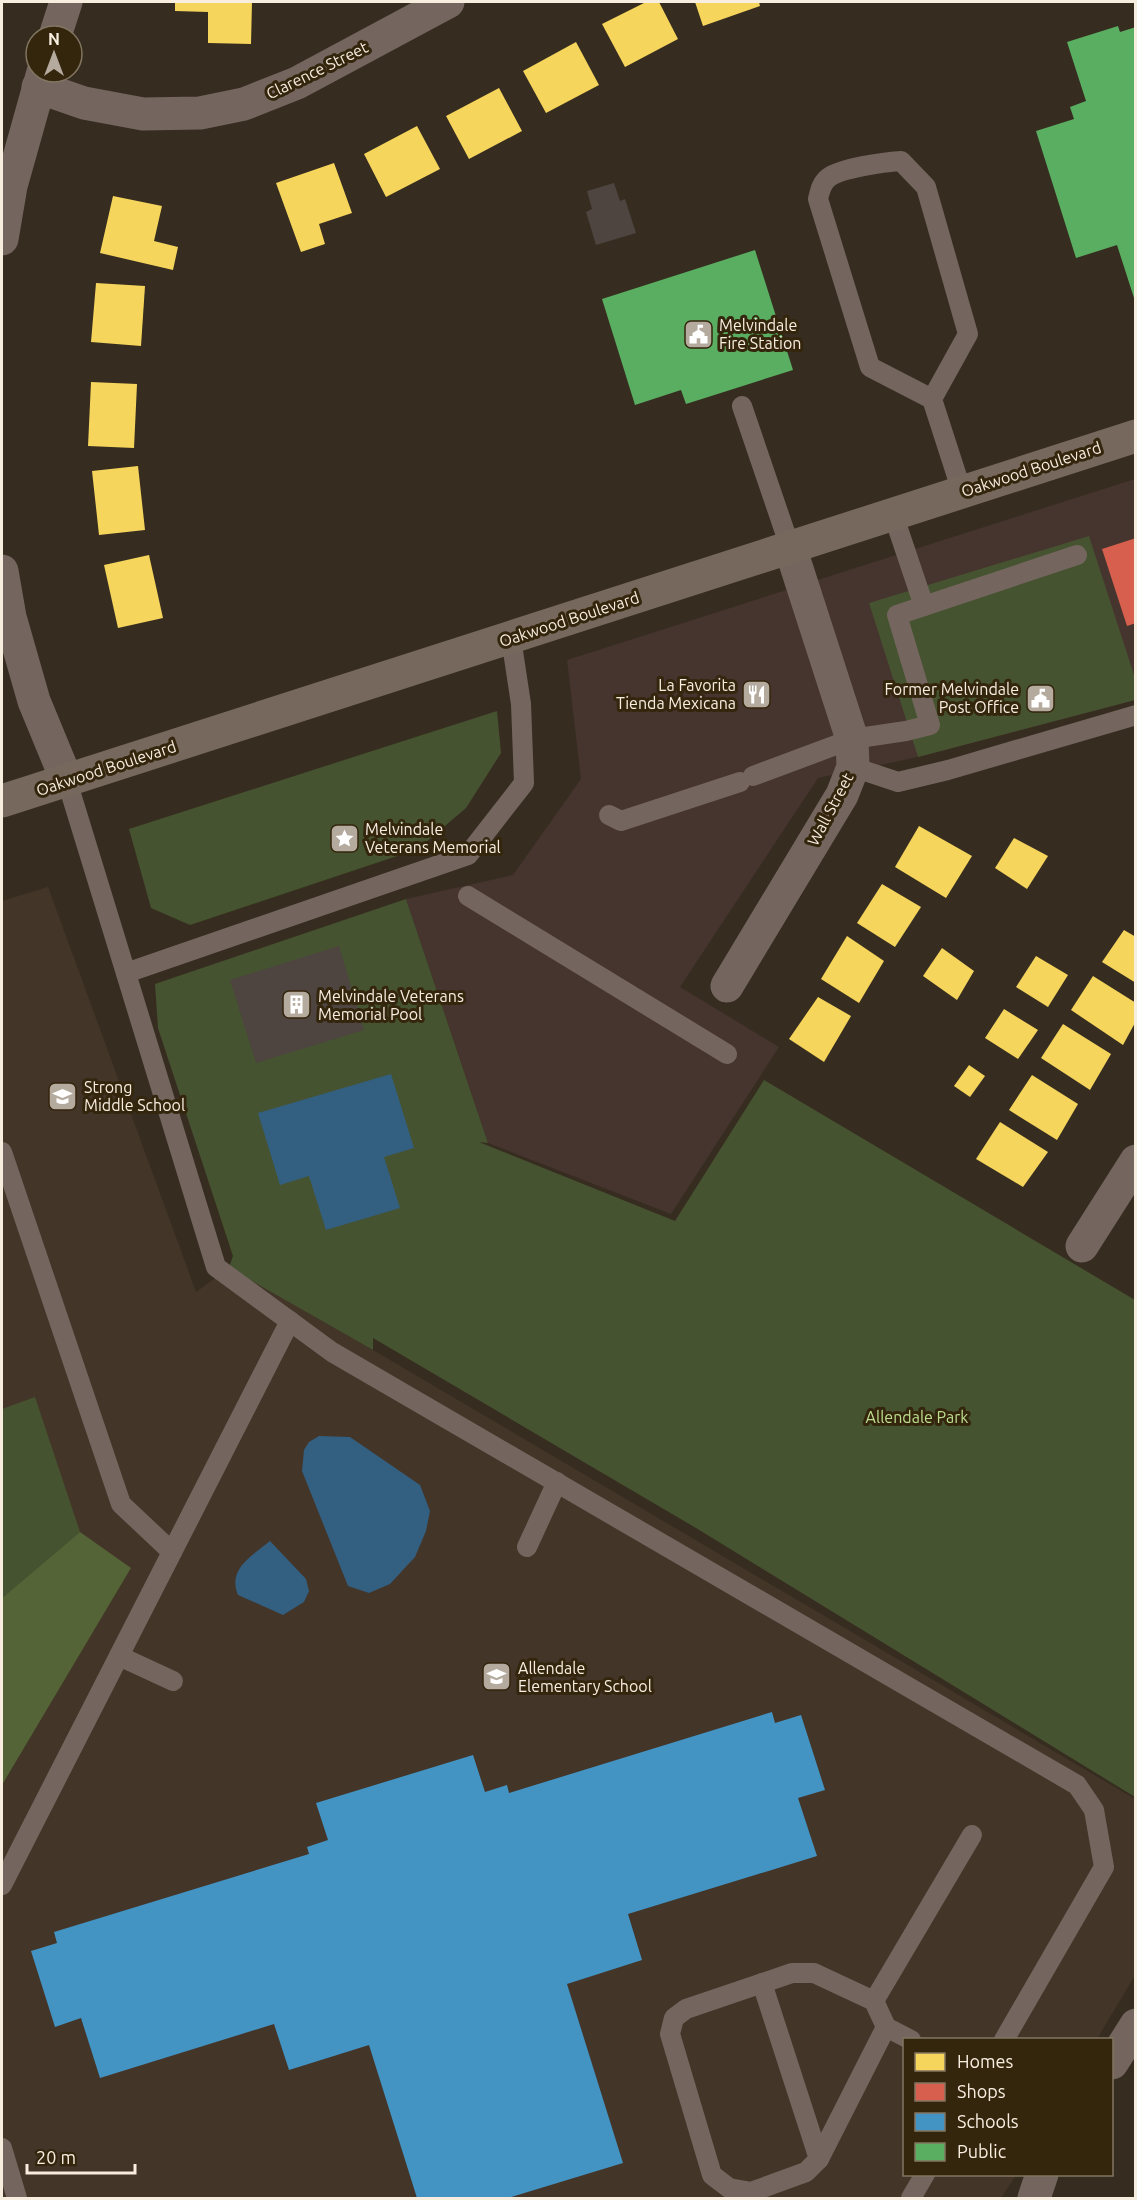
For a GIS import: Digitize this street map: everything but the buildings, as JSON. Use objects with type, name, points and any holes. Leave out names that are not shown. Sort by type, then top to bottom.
[{"type":"main road","name":"Oakwood Boulevard","points":[[2,801],[1136,436]]},
{"type":"street","points":[[59,24],[66,2]]},
{"type":"street","name":"Clarence Street","points":[[49,84],[84,103],[143,114],[200,113],[244,104],[297,83],[448,2]]},
{"type":"street","points":[[2,239],[11,186],[39,84]]},
{"type":"street","points":[[790,548],[852,753]]},
{"type":"street","points":[[2,571],[10,617],[34,701],[68,781]]},
{"type":"street","name":"Wall Street","points":[[727,986],[842,795],[852,753]]},
{"type":"street","points":[[1082,1246],[1136,1161]]},
{"type":"street","points":[[1113,2061],[1136,2025]]},
{"type":"street","points":[[1034,2199],[1042,2176]]},
{"type":"lane","points":[[932,399],[968,334],[926,187],[901,161],[876,163],[829,177],[822,185],[818,199],[870,367],[932,399],[963,492]]},
{"type":"lane","points":[[742,406],[790,548]]},
{"type":"lane","points":[[893,514],[924,606]]},
{"type":"lane","points":[[609,815],[621,821],[747,779],[852,753],[896,733],[930,725],[897,615],[1077,555]]},
{"type":"lane","points":[[126,973],[468,855],[524,783],[521,704],[511,638]]},
{"type":"lane","points":[[852,753],[898,782],[948,770],[1136,715]]},
{"type":"lane","points":[[68,781],[216,1268],[332,1352],[1077,1785],[1094,1810],[1104,1867],[1005,2038]]},
{"type":"lane","points":[[468,896],[728,1054]]},
{"type":"lane","points":[[2,1152],[121,1503],[172,1552]]},
{"type":"lane","points":[[2,1885],[290,1321]]},
{"type":"lane","points":[[527,1547],[557,1482]]},
{"type":"lane","points":[[119,1656],[173,1681]]},
{"type":"lane","points":[[874,2001],[972,1835]]},
{"type":"lane","points":[[886,2027],[819,2159],[806,2172],[751,2192],[729,2188],[712,2175],[670,2034],[674,2018],[686,2008],[792,1972],[814,1973],[874,2001],[886,2027],[907,2038]]},
{"type":"lane","points":[[762,1983],[819,2159]]},
{"type":"lane","points":[[2,2148],[17,2199]]},
{"type":"lane","points":[[911,2199],[924,2176]]},
{"type":"shaded area","points":[[1135,479],[1135,700],[918,757],[818,778],[680,987],[779,1047],[671,1214],[488,1143],[406,899],[513,875],[581,779],[567,660]]},
{"type":"shaded area","name":"Allendale Elementary School","points":[[48,887],[196,1292],[229,1268],[373,1350],[1135,1799],[1135,1975],[1098,2038],[903,2038],[903,2176],[1015,2176],[1001,2198],[2,2198],[2,1785],[131,1568],[2,1620],[2,901]]},
{"type":"green space","points":[[1089,536],[1135,678],[1135,700],[918,757],[869,603]]},
{"type":"green space","points":[[497,711],[501,753],[466,808],[418,849],[190,925],[151,908],[129,829]]},
{"type":"green space","name":"Allendale Park","points":[[406,899],[488,1143],[479,1142],[675,1221],[764,1080],[1135,1300],[1135,1797],[696,1528],[373,1338],[373,1350],[229,1268],[233,1256],[158,1028],[155,984]]},
{"type":"green space","points":[[35,1397],[80,1532],[2,1598],[2,1409]]},
{"type":"green space","points":[[80,1532],[131,1568],[2,1785],[2,1598]]},
{"type":"water","points":[[391,1074],[414,1148],[384,1157],[400,1208],[326,1230],[309,1176],[280,1185],[258,1113]]},
{"type":"water","points":[[319,1436],[350,1437],[420,1485],[430,1511],[426,1531],[415,1557],[390,1584],[369,1593],[348,1586],[302,1471],[304,1450],[309,1442]]},
{"type":"water","points":[[270,1541],[306,1579],[309,1591],[304,1602],[283,1615],[238,1595],[235,1586],[243,1564]]},
{"type":"place","name":"Melvindale Fire Station","points":[[698,334]]},
{"type":"place","name":"La Favorita Tienda Mexicana","points":[[757,694]]},
{"type":"place","name":"Former Melvindale Post Office","points":[[1040,698]]},
{"type":"place","name":"Melvindale Veterans Memorial","points":[[344,838]]},
{"type":"place","name":"Melvindale Veterans Memorial Pool","points":[[297,1005]]},
{"type":"place","name":"Strong Middle School","points":[[63,1096]]},
{"type":"place","name":"Allendale Elementary School","points":[[497,1677]]}]
